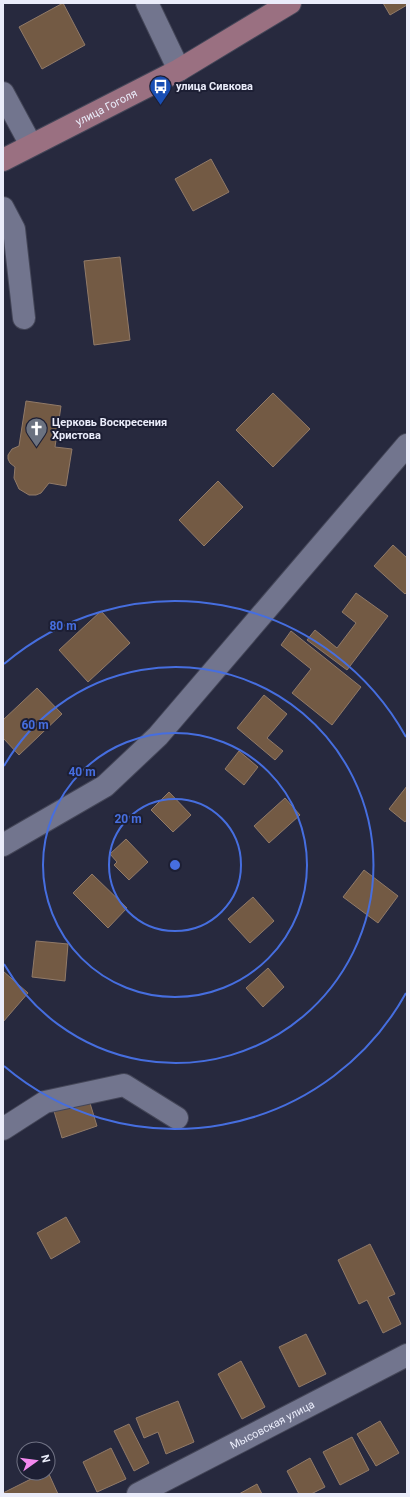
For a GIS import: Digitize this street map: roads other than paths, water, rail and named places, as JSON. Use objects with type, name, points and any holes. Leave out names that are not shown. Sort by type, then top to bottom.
[{"type":"main road","name":"улица Гоголя","points":[[3,160],[179,70],[290,3]]},
{"type":"street","points":[[147,3],[179,70]]},
{"type":"street","points":[[3,93],[31,145]]},
{"type":"street","points":[[3,208],[14,229],[24,318]]},
{"type":"street","points":[[3,845],[105,786],[158,736],[407,446]]},
{"type":"street","points":[[3,1129],[46,1102],[124,1085],[177,1118]]},
{"type":"street","name":"Мысовская улица","points":[[138,1494],[407,1355]]},
{"type":"place","name":"улица Сивкова","points":[[161,106]]},
{"type":"place","name":"Церковь Воскресения Христова","points":[[37,448]]}]
